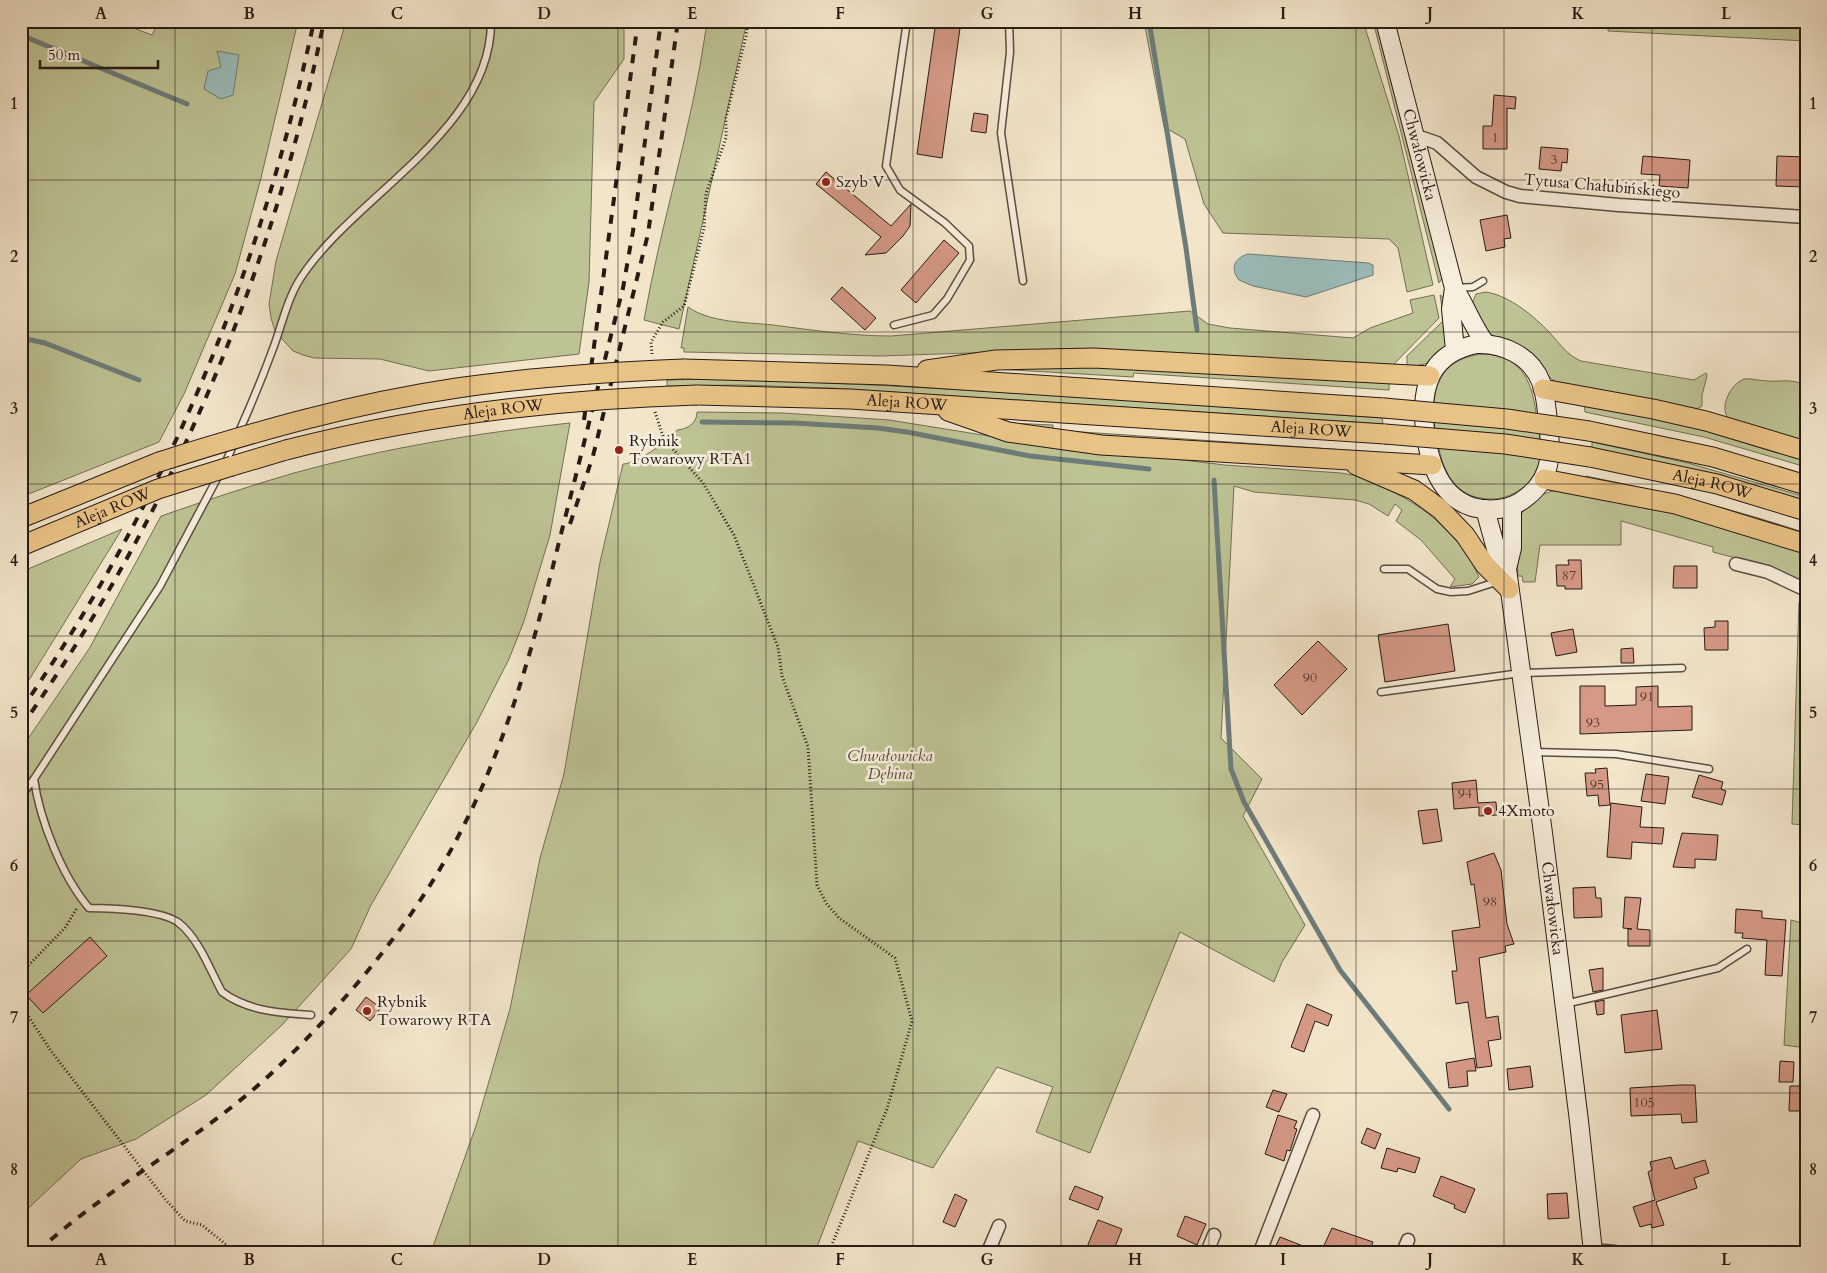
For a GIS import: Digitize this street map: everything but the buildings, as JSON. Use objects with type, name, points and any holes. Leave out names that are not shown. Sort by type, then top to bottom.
[{"type":"main road","name":"Chwałowicka","points":[[1385,21],[1454,288],[1466,306],[1476,330],[1486,344]]},
{"type":"main road","name":"Chwałowicka","points":[[1454,288],[1452,309],[1455,350]]},
{"type":"main road","points":[[1486,344],[1503,347],[1520,356],[1537,375],[1543,389],[1551,447],[1550,461],[1544,479],[1534,492],[1512,506],[1499,509],[1484,509],[1469,505],[1455,498],[1439,481],[1432,465],[1423,404],[1430,376],[1438,364],[1455,350],[1486,344]]},
{"type":"main road","points":[[887,375],[996,360],[1094,358],[1430,376]]},
{"type":"main road","name":"Aleja ROW","points":[[21,518],[159,462],[318,416],[408,396],[511,381],[568,375],[684,369],[887,375],[1384,408],[1507,419],[1589,431],[1713,457],[1806,485]]},
{"type":"main road","points":[[1543,389],[1706,421],[1806,451]]},
{"type":"main road","name":"Aleja ROW","points":[[21,546],[158,489],[277,453],[365,431],[424,419],[511,406],[625,397],[697,394],[787,396],[926,403],[1505,444],[1590,457],[1717,484],[1806,511]]},
{"type":"main road","points":[[926,403],[1008,432],[1061,440],[1141,448],[1432,465]]},
{"type":"main road","points":[[1344,459],[1401,484],[1440,509],[1465,535],[1485,565],[1506,580]]},
{"type":"main road","points":[[1544,479],[1675,504],[1806,544]]},
{"type":"main road","name":"Chwałowicka","points":[[1506,580],[1512,548],[1512,506]]},
{"type":"main road","name":"Chwałowicka","points":[[1484,509],[1506,580],[1521,673],[1564,1004],[1592,1251]]},
{"type":"street","name":"Tytusa Chałubińskiego","points":[[1414,135],[1437,143],[1476,177],[1506,192],[1520,196],[1619,205],[1806,217]]},
{"type":"street","points":[[1736,564],[1768,572],[1806,590]]},
{"type":"street","points":[[1260,1252],[1312,1115]]},
{"type":"street","points":[[988,1252],[999,1226]]},
{"type":"street","points":[[1207,1252],[1214,1234]]},
{"type":"street","points":[[1592,1251],[1614,1252]]},
{"type":"lane","points":[[21,796],[138,623],[190,533],[245,419],[287,307],[299,281],[321,251],[398,177],[459,111],[478,82],[484,67],[488,52],[491,21]]},
{"type":"lane","points":[[894,325],[933,315],[947,299],[970,260],[969,246],[946,224],[900,190],[886,166],[906,21]]},
{"type":"lane","points":[[1010,21],[1010,52],[1001,133],[1023,281]]},
{"type":"lane","points":[[1454,288],[1473,287],[1483,281]]},
{"type":"lane","points":[[1384,568],[1408,568],[1437,589],[1451,592],[1468,591],[1506,580]]},
{"type":"lane","points":[[1381,692],[1521,673],[1682,668]]},
{"type":"lane","points":[[1532,752],[1616,754],[1709,769]]},
{"type":"lane","points":[[34,779],[42,817],[80,898],[89,908],[156,914],[174,920],[192,937],[222,992],[229,997],[260,1010],[311,1015]]},
{"type":"lane","points":[[1564,1004],[1718,968],[1747,949]]},
{"type":"path","points":[[652,361],[651,342],[663,322],[684,306],[704,228],[706,193],[726,138],[726,118],[748,21]]},
{"type":"path","points":[[654,409],[655,418],[664,439],[703,483],[734,535],[778,647],[782,676],[808,747],[817,885],[826,903],[839,918],[895,958],[912,1021],[887,1108],[829,1252]]},
{"type":"path","points":[[21,974],[65,928],[75,915],[80,898]]},
{"type":"path","points":[[21,1005],[51,1051],[165,1199],[185,1221],[202,1225],[235,1252]]},
{"type":"green space","points":[[21,21],[115,21],[152,35],[159,21],[298,21],[261,178],[235,274],[184,394],[159,442],[21,497]]},
{"type":"green space","points":[[346,21],[624,21],[624,59],[594,102],[589,282],[579,354],[429,371],[380,359],[314,358],[293,351],[275,331],[269,304],[276,261]]},
{"type":"green space","points":[[709,21],[747,21],[679,329],[644,320],[693,102]]},
{"type":"green space","points":[[1144,21],[1363,21],[1399,136],[1433,285],[1407,292],[1398,248],[1389,239],[1223,233],[1204,204],[1185,139],[1164,127]]},
{"type":"green space","points":[[1373,21],[1377,21],[1438,262],[1442,278],[1439,283]]},
{"type":"green space","points":[[1609,21],[1806,21],[1806,41],[1608,31]]},
{"type":"green space","points":[[1486,292],[1513,302],[1544,327],[1576,359],[1581,361],[1694,380],[1706,373],[1702,406],[1695,410],[1556,382],[1486,331],[1472,304],[1476,294]]},
{"type":"green space","points":[[1434,295],[1439,318],[1391,367],[1030,351],[880,356],[684,352],[684,348],[681,348],[688,307],[707,316],[729,321],[876,336],[1190,311],[1208,324],[1230,328],[1353,338],[1370,328],[1413,313],[1410,300]]},
{"type":"green space","points":[[1440,295],[1445,298],[1447,344],[1428,363],[1407,368],[1407,356],[1444,320]]},
{"type":"green space","points":[[1484,354],[1509,360],[1524,375],[1533,396],[1541,453],[1535,474],[1524,487],[1517,492],[1493,499],[1479,498],[1468,494],[1451,480],[1438,447],[1434,420],[1435,393],[1439,381],[1446,371],[1455,363],[1468,357]]},
{"type":"green space","points":[[1063,364],[1389,381],[1389,390],[1134,373],[1133,377],[996,369]]},
{"type":"green space","points":[[715,379],[966,390],[1132,401],[1382,418],[1383,424],[831,388],[740,385],[667,386],[667,380]]},
{"type":"green space","points":[[1744,379],[1792,381],[1806,386],[1806,442],[1728,418],[1725,408],[1728,396],[1731,390]]},
{"type":"green space","points":[[1584,403],[1652,415],[1806,457],[1806,467],[1704,437],[1585,412]]},
{"type":"green space","name":"Chwałowicka Dębina","points":[[697,412],[783,413],[889,420],[1014,440],[1225,465],[1341,473],[1364,477],[1388,484],[1387,489],[1429,514],[1452,536],[1471,562],[1479,577],[1472,584],[1450,587],[1455,579],[1421,540],[1396,521],[1402,510],[1395,504],[1388,516],[1369,504],[1355,500],[1254,492],[1234,486],[1221,738],[1262,779],[1243,816],[1305,925],[1282,962],[1274,982],[1180,932],[1090,1153],[1036,1132],[1053,1087],[997,1067],[933,1168],[858,1141],[815,1252],[431,1252],[476,1126],[510,1009],[540,858],[564,774],[600,562],[623,464],[644,456],[667,440],[677,430],[691,425],[697,416]]},
{"type":"green space","points":[[570,423],[550,535],[524,621],[509,659],[477,722],[371,905],[351,949],[282,1025],[206,1095],[136,1139],[81,1159],[21,1215],[21,749],[89,649],[161,516],[277,478],[362,456],[466,437]]},
{"type":"green space","points":[[1008,423],[1053,425],[1053,430],[1390,453],[1390,456],[1122,439],[1068,434]]},
{"type":"green space","points":[[1592,442],[1688,463],[1806,497],[1806,502],[1695,470],[1592,448]]},
{"type":"green space","points":[[1586,476],[1724,508],[1806,533],[1806,537],[1586,479]]},
{"type":"green space","points":[[1557,490],[1674,512],[1806,552],[1806,585],[1758,564],[1713,552],[1713,547],[1621,521],[1621,545],[1540,545],[1535,582],[1523,582],[1522,576],[1518,576],[1516,548],[1518,522],[1530,503],[1541,495]]},
{"type":"green space","points":[[122,529],[21,693],[21,572]]},
{"type":"green space","points":[[1799,602],[1806,605],[1806,825],[1792,824]]},
{"type":"green space","points":[[1791,920],[1806,924],[1806,1048],[1784,1045]]},
{"type":"water","points":[[217,51],[239,55],[233,95],[221,99],[204,89],[208,71],[221,67]]},
{"type":"water","points":[[1248,254],[1368,263],[1373,265],[1373,275],[1306,297],[1253,286],[1239,280],[1234,268],[1235,264],[1239,258]]},
{"type":"waterway","points":[[1149,21],[1186,248],[1197,330]]},
{"type":"waterway","points":[[21,35],[187,104]]},
{"type":"waterway","points":[[21,338],[45,343],[139,380]]},
{"type":"waterway","points":[[702,422],[794,423],[878,428],[1030,456],[1149,469]]},
{"type":"waterway","points":[[1214,480],[1231,769],[1244,802],[1340,970],[1449,1109]]},
{"type":"railway","points":[[21,710],[74,630],[121,548],[164,465],[202,381],[236,294],[266,205],[292,115],[314,21]]},
{"type":"railway","points":[[21,727],[75,646],[124,563],[169,477],[209,390],[245,300],[276,209],[302,116],[324,21]]},
{"type":"railway","points":[[584,420],[638,21]]},
{"type":"railway","points":[[37,1252],[65,1227],[217,1118],[275,1070],[329,1016],[379,957],[424,895],[462,829],[494,758],[520,684],[552,572],[623,288],[633,231],[661,21]]},
{"type":"railway","points":[[570,524],[593,456],[648,234],[678,21]]},
{"type":"place","name":"Szyb V","points":[[826,182]]},
{"type":"place","name":"Rybnik Towarowy RTA1","points":[[619,450]]},
{"type":"place","name":"4Xmoto","points":[[1488,811]]},
{"type":"place","name":"Rybnik Towarowy RTA","points":[[367,1011]]}]
